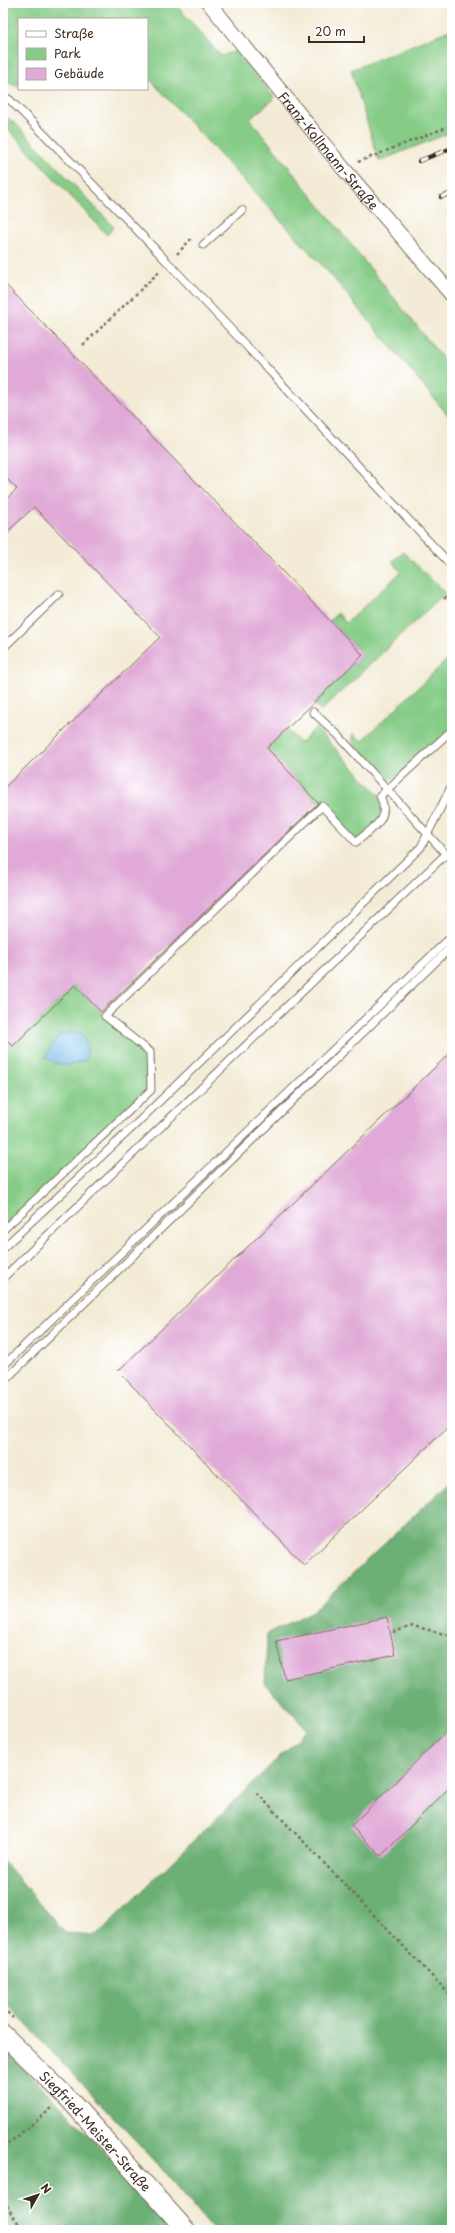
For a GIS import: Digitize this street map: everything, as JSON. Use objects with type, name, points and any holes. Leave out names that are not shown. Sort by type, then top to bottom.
[{"type":"street","name":"Franz-Kollmann-Straße","points":[[209,3],[343,168],[452,295]]},
{"type":"street","name":"Siegfried-Meister-Straße","points":[[3,2034],[67,2097],[186,2230]]},
{"type":"lane","points":[[3,96],[10,100],[168,264],[452,566]]},
{"type":"lane","points":[[203,245],[242,210]]},
{"type":"lane","points":[[3,648],[59,594]]},
{"type":"lane","points":[[313,712],[338,735],[452,861]]},
{"type":"lane","points":[[3,1230],[151,1090],[150,1052],[105,1016],[322,806],[356,842],[382,819],[385,805],[380,796],[452,730]]},
{"type":"lane","points":[[3,1248],[133,1127],[421,847],[452,785]]},
{"type":"lane","points":[[3,1278],[446,854]]},
{"type":"lane","points":[[3,1366],[452,936]]},
{"type":"lane","points":[[3,1382],[452,946]]},
{"type":"path","points":[[343,168],[452,125]]},
{"type":"path","points":[[83,345],[168,264],[194,236]]},
{"type":"path","points":[[444,599],[452,591]]},
{"type":"path","points":[[393,1632],[413,1626],[452,1636]]},
{"type":"path","points":[[257,1793],[452,1997]]},
{"type":"path","points":[[3,2148],[67,2097]]},
{"type":"path","points":[[3,2201],[23,2230]]},
{"type":"green space","points":[[3,3],[180,3],[177,6],[221,56],[235,51],[275,98],[250,119],[452,370],[452,420],[330,274],[148,77],[148,18],[84,18],[52,15],[49,18],[18,18],[18,87],[3,81]]},
{"type":"green space","points":[[452,29],[452,132],[379,161],[351,70]]},
{"type":"green space","points":[[3,115],[16,124],[114,227],[107,235],[9,130],[3,136]]},
{"type":"green space","points":[[403,552],[445,593],[321,711],[314,703],[363,655],[330,620],[338,613],[346,623],[401,572],[392,561]]},
{"type":"green space","points":[[452,655],[452,730],[401,777],[389,779],[353,744],[353,733],[362,741]]},
{"type":"green space","points":[[316,728],[380,796],[382,819],[356,842],[267,749],[287,729],[300,743]]},
{"type":"green space","points":[[75,985],[105,1016],[150,1052],[151,1090],[3,1230],[3,1036],[13,1046]]},
{"type":"green space","points":[[452,1480],[452,2230],[213,2230],[154,2160],[3,2000],[3,1860],[65,1933],[97,1935],[307,1730],[265,1684],[267,1634],[313,1611]]},
{"type":"green space","points":[[3,2047],[127,2175],[175,2230],[3,2230]]},
{"type":"water","points":[[81,1032],[87,1045],[87,1059],[75,1064],[61,1065],[45,1057],[60,1034]]},
{"type":"building","points":[[3,282],[363,655],[267,748],[318,803],[101,1012],[75,985],[13,1046],[3,1036],[3,789],[160,637],[34,507],[3,536],[3,502],[17,489],[3,475]]},
{"type":"building","points":[[452,1051],[452,1423],[304,1565],[118,1371]]},
{"type":"building","points":[[387,1617],[395,1655],[285,1679],[276,1641]]},
{"type":"building","points":[[452,1726],[452,1785],[381,1856],[351,1826]]},
{"type":"railway","points":[[419,161],[452,148]]},
{"type":"railway","points":[[441,197],[452,193]]}]
